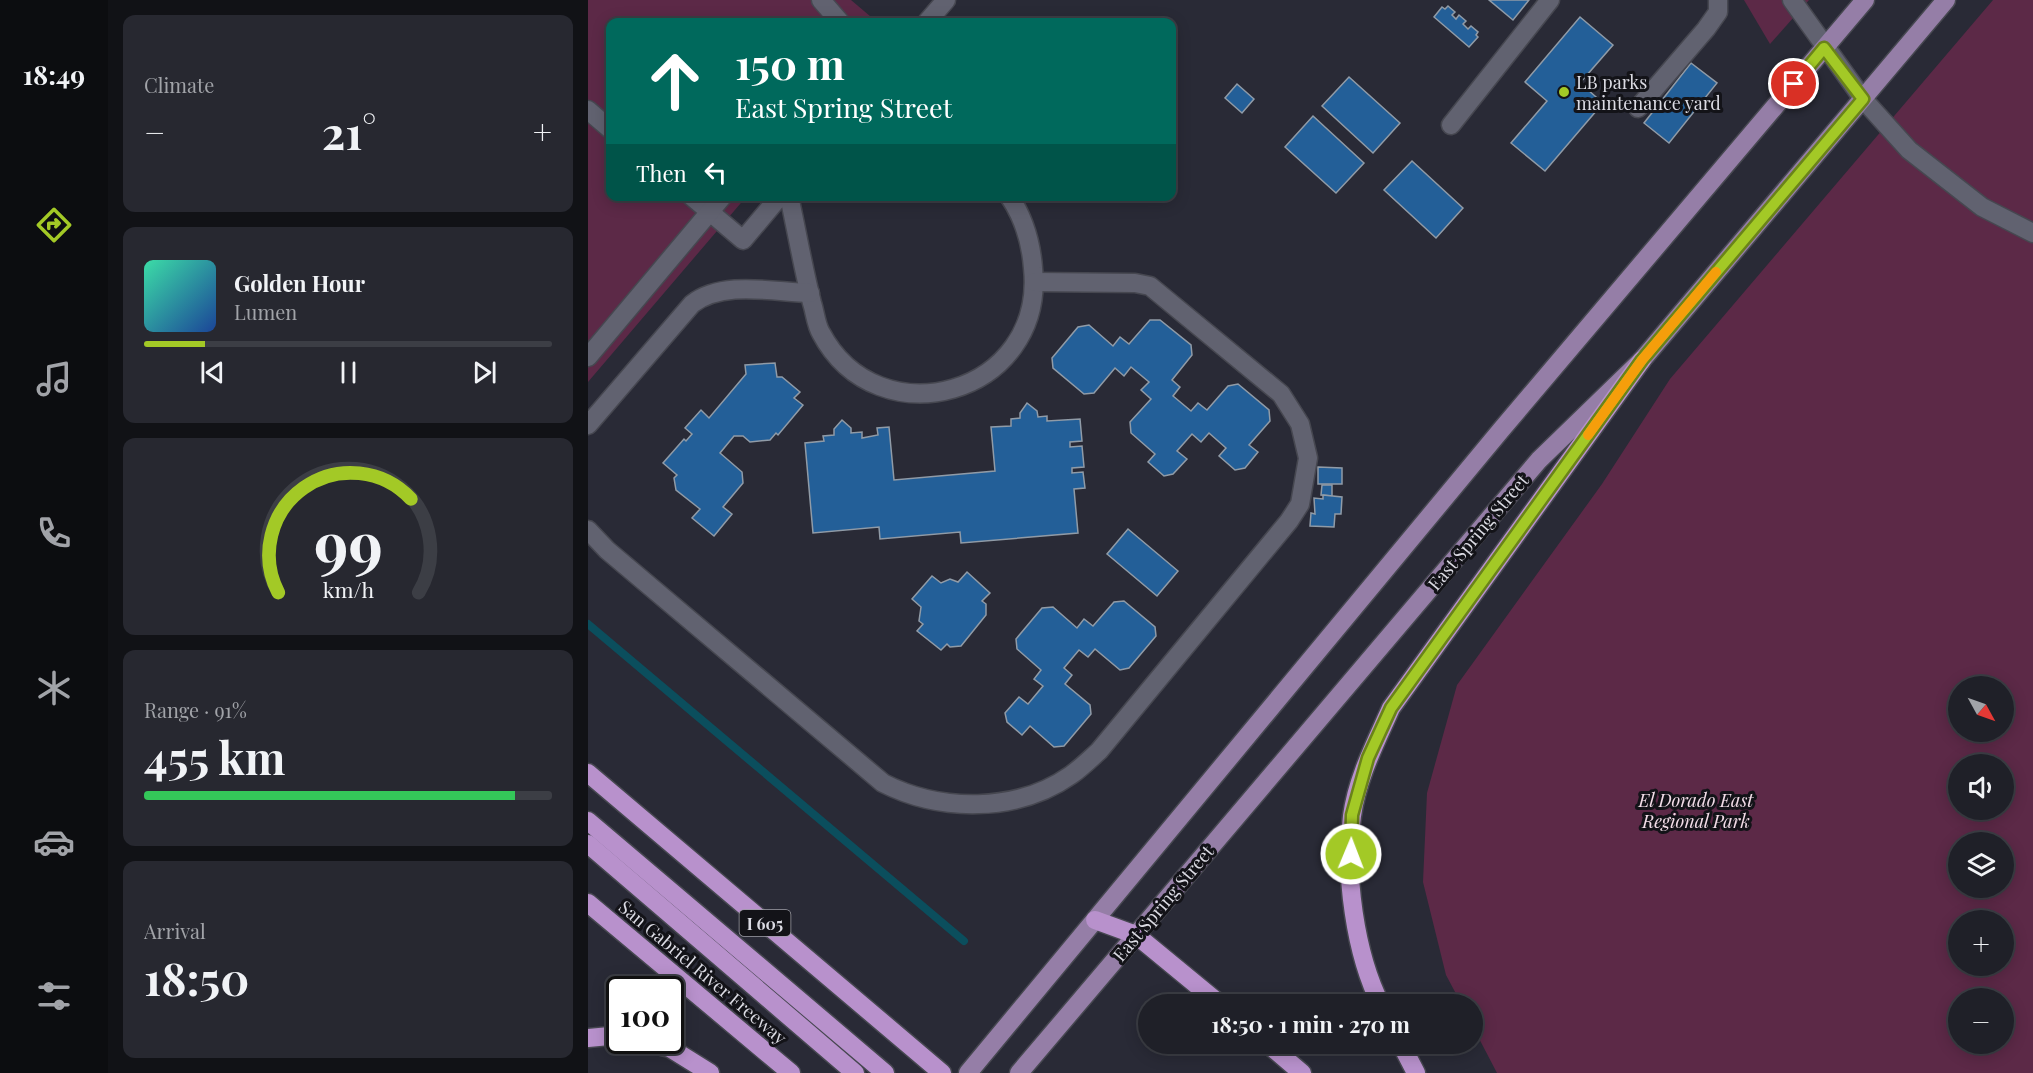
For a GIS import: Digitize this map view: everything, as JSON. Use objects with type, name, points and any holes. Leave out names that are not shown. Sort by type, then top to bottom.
[{"type":"highway","points":[[1376,994],[1358,933],[1350,873],[1352,815],[1368,758],[1391,708],[1642,360]]},
{"type":"highway","name":"I 605","points":[[588,773],[942,1073]]},
{"type":"highway","name":"I 605","points":[[588,821],[885,1073]]},
{"type":"highway","points":[[588,844],[855,1073]]},
{"type":"highway","name":"San Gabriel River Freeway","points":[[588,903],[791,1073]]},
{"type":"highway","points":[[1095,920],[1136,935],[1208,994]]},
{"type":"highway","points":[[588,1038],[606,1036]]},
{"type":"highway","points":[[680,1054],[710,1073]]},
{"type":"highway","points":[[1280,1054],[1302,1073]]},
{"type":"highway","points":[[1406,1054],[1416,1073]]},
{"type":"main road","points":[[968,1073],[1509,421],[1865,0]]},
{"type":"main road","name":"East Spring Street","points":[[1019,1073],[1539,460],[1642,360],[1946,0]]},
{"type":"lane","points":[[821,0],[837,18]]},
{"type":"lane","points":[[930,18],[946,0]]},
{"type":"lane","points":[[1451,125],[1550,0]]},
{"type":"lane","points":[[1638,108],[1706,29],[1718,12],[1718,0]]},
{"type":"lane","points":[[1792,0],[1824,48],[1863,99],[1909,150],[1982,207],[2033,233]]},
{"type":"lane","points":[[588,110],[606,126]]},
{"type":"lane","points":[[697,201],[742,240],[776,201]]},
{"type":"lane","points":[[588,357],[719,201]]},
{"type":"lane","points":[[790,201],[820,333],[851,368],[868,380],[883,387],[911,393],[932,393],[968,385],[995,368],[1010,353],[1024,332],[1033,309],[1035,282],[1028,232],[1012,201]]},
{"type":"lane","points":[[588,530],[607,550],[883,783],[916,796],[946,804],[982,805],[1037,792],[1071,775],[1100,751],[1289,521],[1300,504],[1308,459],[1300,424],[1281,394],[1150,286],[1135,283],[1035,282]]},
{"type":"lane","points":[[588,425],[692,304],[701,297],[720,290],[810,293]]},
{"type":"green space","points":[[588,0],[851,0],[872,18],[606,18],[606,201],[743,201],[588,382]]},
{"type":"green space","points":[[1744,0],[1809,0],[1770,44]]},
{"type":"green space","name":"El Dorado East Regional Park","points":[[1993,0],[2033,0],[2033,1073],[1497,1073],[1483,1046],[1483,994],[1456,994],[1446,975],[1423,882],[1427,793],[1457,685],[1602,484],[1670,379]]},
{"type":"building","points":[[1489,0],[1529,0],[1513,20]]},
{"type":"building","points":[[1448,6],[1455,12],[1452,15],[1456,19],[1459,15],[1466,21],[1463,24],[1468,29],[1471,26],[1478,32],[1476,35],[1478,37],[1469,47],[1434,17],[1442,7],[1445,9]]},
{"type":"building","name":"LB parks maintenance yard","points":[[1580,17],[1613,45],[1580,83],[1603,103],[1545,171],[1511,143],[1547,101],[1525,82]]},
{"type":"building","points":[[1691,63],[1717,83],[1669,143],[1644,123]]},
{"type":"building","points":[[1349,77],[1400,123],[1373,153],[1322,106]]},
{"type":"building","points":[[1237,84],[1254,99],[1242,113],[1225,98]]},
{"type":"building","points":[[1313,116],[1364,163],[1336,193],[1285,147]]},
{"type":"building","points":[[1412,161],[1463,208],[1436,238],[1384,190]]},
{"type":"building","points":[[1150,320],[1160,320],[1191,345],[1192,355],[1172,380],[1180,387],[1173,396],[1191,411],[1198,403],[1207,410],[1228,386],[1238,384],[1269,410],[1270,421],[1249,445],[1258,452],[1245,468],[1235,470],[1219,456],[1226,448],[1209,433],[1201,442],[1192,434],[1177,451],[1187,459],[1173,474],[1164,476],[1148,462],[1155,454],[1131,433],[1130,422],[1151,399],[1141,390],[1149,382],[1131,367],[1124,376],[1115,368],[1094,393],[1084,394],[1053,368],[1052,358],[1078,327],[1089,325],[1113,346],[1120,337],[1129,344]]},
{"type":"building","points":[[775,363],[777,377],[782,377],[800,392],[794,398],[803,405],[778,435],[776,433],[770,440],[750,442],[743,436],[734,436],[720,453],[742,472],[743,483],[723,507],[732,514],[714,536],[692,518],[700,509],[676,490],[674,478],[677,475],[663,463],[684,439],[686,441],[692,434],[685,428],[701,410],[709,418],[746,374],[745,365]]},
{"type":"building","points":[[1027,403],[1037,411],[1038,417],[1047,416],[1047,421],[1080,419],[1082,441],[1070,442],[1070,447],[1082,446],[1084,467],[1072,468],[1072,473],[1083,472],[1085,488],[1074,489],[1078,533],[961,543],[960,532],[880,539],[879,527],[813,533],[805,443],[824,441],[823,436],[834,435],[834,429],[842,420],[851,428],[851,433],[862,432],[862,438],[878,435],[877,428],[889,427],[894,480],[995,471],[991,427],[1011,426],[1011,419],[1020,418],[1020,413]]},
{"type":"building","points":[[1318,467],[1342,468],[1342,484],[1318,484]]},
{"type":"building","points":[[1322,485],[1332,485],[1332,496],[1321,495]]},
{"type":"building","points":[[1323,495],[1342,497],[1341,514],[1335,514],[1334,527],[1310,526],[1311,513],[1315,514],[1314,498],[1323,499]]},
{"type":"building","points":[[1128,529],[1178,571],[1157,596],[1107,554]]},
{"type":"building","points":[[967,572],[990,593],[982,601],[986,604],[986,615],[961,646],[950,647],[947,644],[941,650],[917,631],[923,624],[919,621],[921,607],[912,599],[932,576],[941,583],[950,579],[958,582]]},
{"type":"building","points":[[1124,601],[1155,627],[1156,636],[1129,668],[1120,670],[1095,649],[1088,657],[1079,650],[1064,668],[1072,675],[1065,684],[1090,705],[1091,714],[1064,746],[1054,747],[1030,726],[1022,735],[1007,722],[1005,713],[1019,697],[1028,704],[1043,686],[1034,679],[1041,670],[1017,649],[1016,639],[1042,608],[1053,607],[1077,628],[1084,619],[1093,626],[1114,602]]},
{"type":"waterway","points":[[588,624],[964,941]]},
{"type":"slow traffic","points":[[1588,435],[1642,360],[1716,272]]},
{"type":"place","name":"LB parks maintenance yard","points":[[1564,92]]},
{"type":"route","points":[[1351,854],[1352,815],[1368,758],[1391,708],[1642,360],[1863,99],[1824,48],[1794,84]]}]
